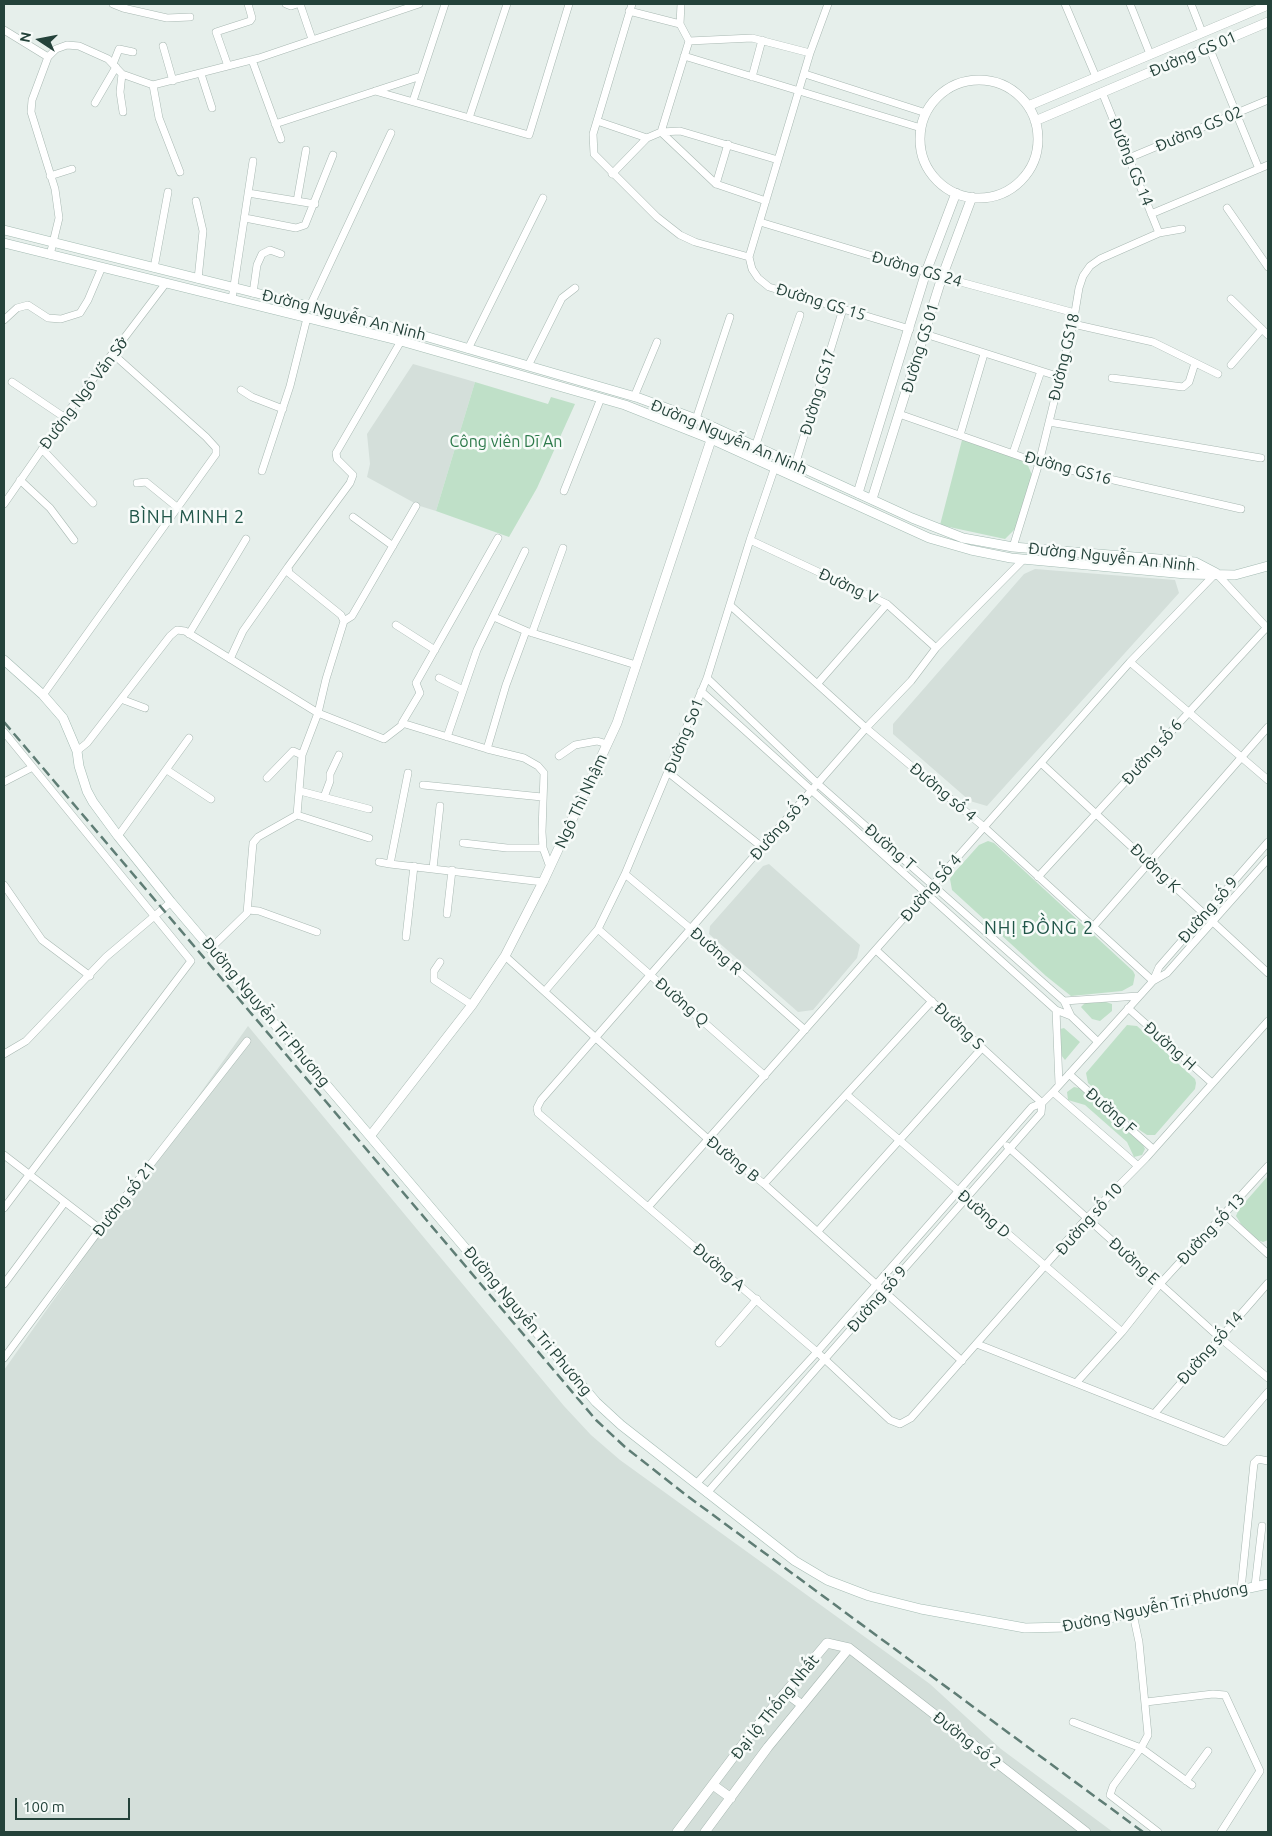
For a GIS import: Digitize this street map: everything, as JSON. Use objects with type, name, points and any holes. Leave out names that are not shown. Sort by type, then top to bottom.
[{"type":"main road","name":"Đường GS 01","points":[[1028,106],[1202,32],[1254,7],[1268,5]]},
{"type":"main road","name":"Đường GS 01","points":[[1035,121],[1268,22]]},
{"type":"main road","points":[[1202,32],[1209,47]]},
{"type":"main road","points":[[1096,77],[1102,92]]},
{"type":"main road","points":[[975,80],[984,80],[1001,84],[1016,93],[1028,106],[1035,121],[1038,137],[1036,154],[1029,170],[1019,182],[1005,192],[989,197],[972,198],[956,193],[937,179],[924,160],[921,128],[926,113],[936,99],[950,88],[975,80]]},
{"type":"main road","name":"Đường GS 01","points":[[855,504],[926,272],[956,193]]},
{"type":"main road","name":"Đường GS 01","points":[[869,510],[942,277],[972,198]]},
{"type":"main road","name":"Đường Nguyễn An Ninh","points":[[4,230],[404,330],[634,397],[696,419],[939,530],[963,538],[1013,547],[1195,562],[1216,573]]},
{"type":"main road","name":"Đường Nguyễn An Ninh","points":[[4,244],[401,341],[601,398],[648,413],[711,439],[941,542],[1011,558],[1186,574],[1216,573]]},
{"type":"main road","name":"Đường GS 24","points":[[926,272],[942,277]]},
{"type":"main road","points":[[910,329],[925,334]]},
{"type":"main road","points":[[401,341],[404,330]]},
{"type":"main road","points":[[601,398],[604,388]]},
{"type":"main road","points":[[884,409],[899,414]]},
{"type":"main road","name":"Ngô Thì Nhậm","points":[[371,1135],[472,1005],[505,956],[543,882],[617,723],[716,428]]},
{"type":"main road","points":[[1011,558],[1013,547]]},
{"type":"main road","points":[[1216,573],[1247,573],[1268,566]]},
{"type":"main road","name":"Đường Nguyễn Tri Phương","points":[[4,660],[43,695],[63,718],[77,751],[79,766],[87,791],[118,836],[171,902],[596,1402],[621,1425],[706,1493],[805,1568],[838,1585],[875,1598],[1025,1628],[1067,1627],[1268,1584]]},
{"type":"main road","name":"Đại lộ Thống Nhất","points":[[677,1832],[827,1643],[849,1648],[802,1705],[705,1832]]},
{"type":"main road","name":"Đường số 2","points":[[849,1648],[1086,1832]]},
{"type":"main road","points":[[786,1693],[802,1705]]},
{"type":"main road","points":[[713,1785],[730,1798]]},
{"type":"street","points":[[113,4],[167,18],[190,17]]},
{"type":"street","points":[[228,66],[216,32],[251,20],[248,4]]},
{"type":"street","points":[[286,4],[291,6],[299,4],[312,39]]},
{"type":"street","points":[[50,255],[59,218],[50,176],[30,112],[32,100],[48,56],[56,49],[67,45],[79,46],[115,65],[122,74],[152,85],[252,60],[419,4]]},
{"type":"street","points":[[413,101],[445,4]]},
{"type":"street","points":[[469,118],[507,4]]},
{"type":"street","points":[[375,91],[529,135],[569,4]]},
{"type":"street","points":[[632,4],[593,134],[594,154],[612,174],[680,235],[695,242],[749,256],[810,53],[828,4]]},
{"type":"street","points":[[661,132],[689,41],[680,24],[681,4]]},
{"type":"street","points":[[1065,4],[1096,77]]},
{"type":"street","points":[[1130,4],[1150,54]]},
{"type":"street","points":[[1191,4],[1202,32]]},
{"type":"street","points":[[629,11],[680,24]]},
{"type":"street","points":[[4,30],[48,56]]},
{"type":"street","points":[[689,41],[752,38],[810,53]]},
{"type":"street","points":[[752,77],[762,40]]},
{"type":"street","points":[[163,46],[173,81]]},
{"type":"street","points":[[1209,47],[1259,169]]},
{"type":"street","points":[[95,103],[115,65],[119,49],[133,52]]},
{"type":"street","points":[[684,56],[921,128]]},
{"type":"street","points":[[252,60],[280,140]]},
{"type":"street","points":[[122,74],[120,92],[123,112]]},
{"type":"street","points":[[200,74],[212,108]]},
{"type":"street","points":[[805,74],[926,113]]},
{"type":"street","points":[[275,124],[421,76]]},
{"type":"street","points":[[152,85],[159,118],[180,172]]},
{"type":"street","name":"Đường GS 14","points":[[1102,92],[1159,233]]},
{"type":"street","name":"Đường GS 02","points":[[1129,158],[1268,100]]},
{"type":"street","points":[[597,121],[647,138]]},
{"type":"street","points":[[612,174],[647,138],[661,132],[680,131],[778,160]]},
{"type":"street","points":[[661,132],[716,184],[766,201]]},
{"type":"street","points":[[310,306],[392,133]]},
{"type":"street","points":[[716,184],[728,144]]},
{"type":"street","points":[[297,201],[306,150]]},
{"type":"street","points":[[244,218],[296,228],[305,226],[333,155]]},
{"type":"street","points":[[232,299],[253,161]]},
{"type":"street","points":[[1151,214],[1268,165]]},
{"type":"street","points":[[50,176],[72,169]]},
{"type":"street","points":[[154,268],[168,192]]},
{"type":"street","points":[[248,194],[315,204]]},
{"type":"street","points":[[468,349],[543,198]]},
{"type":"street","points":[[196,201],[203,231],[198,279]]},
{"type":"street","points":[[1227,208],[1268,267]]},
{"type":"street","name":"Đường GS 24","points":[[760,222],[926,272]]},
{"type":"street","name":"Đường GS18","points":[[1013,547],[1039,463],[1076,313],[1080,282],[1090,266],[1100,259],[1159,233],[1182,229]]},
{"type":"street","points":[[253,293],[257,265],[262,254],[270,250],[281,254]]},
{"type":"street","name":"Đường GS 15","points":[[749,256],[752,269],[758,278],[769,287],[910,329]]},
{"type":"street","points":[[4,320],[17,308],[28,305],[48,318],[61,319],[80,313],[88,300],[102,267]]},
{"type":"street","name":"Đường GS 24","points":[[942,277],[1076,313]]},
{"type":"street","name":"Đường Ngô Văn Sở","points":[[4,504],[64,417],[166,284]]},
{"type":"street","points":[[528,366],[562,298],[575,288]]},
{"type":"street","points":[[1231,299],[1268,335]]},
{"type":"street","name":"Đường GS17","points":[[792,475],[843,309]]},
{"type":"street","points":[[755,447],[800,315]]},
{"type":"street","points":[[696,419],[730,317]]},
{"type":"street","points":[[262,471],[283,409],[307,318]]},
{"type":"street","points":[[1073,324],[1153,342],[1218,374]]},
{"type":"street","points":[[1231,365],[1262,329]]},
{"type":"street","points":[[925,334],[1060,377]]},
{"type":"street","points":[[230,659],[243,630],[350,483],[354,475],[337,459],[336,453],[401,341]]},
{"type":"street","points":[[634,397],[657,342]]},
{"type":"street","points":[[43,695],[216,454],[216,448],[113,354]]},
{"type":"street","points":[[960,435],[984,354]]},
{"type":"street","points":[[1112,378],[1183,387],[1188,382],[1195,363]]},
{"type":"street","points":[[1013,453],[1041,372]]},
{"type":"street","points":[[12,382],[64,417]]},
{"type":"street","points":[[241,390],[252,397],[283,409]]},
{"type":"street","points":[[564,491],[601,398]]},
{"type":"street","name":"Đường GS16","points":[[899,414],[1039,463],[1241,509]]},
{"type":"street","points":[[1049,422],[1261,458]]},
{"type":"street","points":[[42,449],[94,502]]},
{"type":"street","name":"Đường So1","points":[[545,991],[598,929],[625,874],[669,773],[707,678],[778,458]]},
{"type":"street","points":[[20,480],[50,508],[74,540]]},
{"type":"street","points":[[137,483],[146,482],[178,508]]},
{"type":"street","points":[[344,621],[352,616],[416,506]]},
{"type":"street","points":[[353,517],[393,546]]},
{"type":"street","points":[[498,538],[416,683],[420,693],[402,723],[487,749],[531,760],[538,766],[544,773],[541,818],[544,848],[550,866]]},
{"type":"street","points":[[189,634],[246,539]]},
{"type":"street","name":"Đường V","points":[[750,540],[887,604],[936,648]]},
{"type":"street","points":[[487,749],[506,685],[563,548]]},
{"type":"street","points":[[446,737],[477,650],[525,552]]},
{"type":"street","name":"Đường số 3","points":[[541,1100],[866,728],[911,681],[936,648],[1024,559]]},
{"type":"street","points":[[288,567],[289,573],[342,615],[344,621],[326,679],[318,713],[302,755],[297,815]]},
{"type":"street","points":[[1216,573],[1267,628]]},
{"type":"street","name":"Đường Số 4","points":[[649,1206],[934,886],[1130,662],[1216,573]]},
{"type":"street","points":[[818,683],[887,604]]},
{"type":"street","name":"Đường số 4","points":[[731,606],[866,728],[984,827],[1153,981]]},
{"type":"street","points":[[494,617],[529,632],[636,665]]},
{"type":"street","points":[[396,624],[435,650]]},
{"type":"street","name":"Đường số 6","points":[[1038,877],[1267,628]]},
{"type":"street","points":[[77,751],[87,743],[170,636],[177,630],[185,630],[318,713],[384,739],[401,726]]},
{"type":"street","points":[[1130,662],[1268,780]]},
{"type":"street","points":[[439,678],[463,690]]},
{"type":"street","name":"Đường T","points":[[707,678],[818,784],[1064,1001],[1071,1016],[1098,1042]]},
{"type":"street","name":"Đường T","points":[[701,691],[1056,1010],[1071,1016]]},
{"type":"street","points":[[121,700],[145,708]]},
{"type":"street","points":[[1093,927],[1243,758],[1268,727]]},
{"type":"street","points":[[4,732],[31,768],[191,961],[4,1208]]},
{"type":"street","points":[[118,836],[189,738]]},
{"type":"street","points":[[559,756],[575,745],[597,741],[608,744]]},
{"type":"street","points":[[267,778],[292,751],[302,755]]},
{"type":"street","points":[[324,797],[330,781],[330,774],[339,755]]},
{"type":"street","name":"Đường K","points":[[1041,763],[1150,862],[1212,924],[1268,973]]},
{"type":"street","points":[[4,782],[31,768]]},
{"type":"street","points":[[167,770],[211,799]]},
{"type":"street","points":[[390,864],[408,773]]},
{"type":"street","points":[[669,773],[762,847]]},
{"type":"street","points":[[424,785],[542,798]]},
{"type":"street","points":[[300,791],[369,809]]},
{"type":"street","points":[[433,868],[440,806]]},
{"type":"street","points":[[211,948],[248,910],[253,843],[266,832],[297,815],[369,838]]},
{"type":"street","name":"Đường số 9","points":[[696,1484],[817,1352],[1032,1107],[1042,1103],[1153,981],[1159,967],[1268,842]]},
{"type":"street","points":[[463,843],[507,848],[544,848]]},
{"type":"street","name":"Đường số 9","points":[[1153,981],[1167,974],[1268,859]]},
{"type":"street","points":[[379,862],[543,882]]},
{"type":"street","points":[[406,937],[414,866]]},
{"type":"street","points":[[447,914],[452,870]]},
{"type":"street","name":"Đường R","points":[[625,874],[691,929],[805,1030]]},
{"type":"street","points":[[4,884],[42,940],[90,976]]},
{"type":"street","points":[[4,1054],[26,1041],[90,976],[106,957],[171,902]]},
{"type":"street","points":[[248,910],[259,911],[317,932]]},
{"type":"street","name":"Đường Q","points":[[598,929],[765,1076]]},
{"type":"street","name":"Đường S","points":[[876,950],[1042,1103]]},
{"type":"street","name":"Đường B","points":[[505,956],[709,1140],[818,1231],[962,1361]]},
{"type":"street","points":[[440,962],[434,971],[434,980],[472,1005]]},
{"type":"street","points":[[1064,1001],[1139,996]]},
{"type":"street","points":[[764,1184],[847,1096],[932,1001]]},
{"type":"street","name":"Đường H","points":[[1128,1008],[1212,1083]]},
{"type":"street","points":[[1056,1010],[1059,1084]]},
{"type":"street","name":"Đường số 10","points":[[910,1418],[1046,1267],[1086,1219],[1138,1166],[1268,1021]]},
{"type":"street","name":"Đường số 21","points":[[4,1358],[100,1229],[247,1041]]},
{"type":"street","points":[[818,1231],[982,1048]]},
{"type":"street","name":"Đường F","points":[[1068,1074],[1153,1149]]},
{"type":"street","name":"Đường F","points":[[1052,1092],[1138,1166]]},
{"type":"street","name":"Đường D","points":[[847,1096],[1122,1332]]},
{"type":"street","name":"Đường A","points":[[541,1100],[537,1108],[538,1114],[757,1299],[890,1420],[900,1424],[910,1418]]},
{"type":"street","name":"Đường số 9","points":[[706,1493],[1041,1113],[1042,1103]]},
{"type":"street","name":"Đường E","points":[[1001,1142],[1219,1337],[1268,1378]]},
{"type":"street","points":[[4,1155],[100,1229]]},
{"type":"street","name":"Đường số 13","points":[[1076,1383],[1122,1332],[1160,1284],[1268,1166]]},
{"type":"street","points":[[4,1284],[65,1202]]},
{"type":"street","points":[[1224,1215],[1268,1254]]},
{"type":"street","name":"Đường số 14","points":[[1154,1414],[1219,1337],[1268,1283]]},
{"type":"street","points":[[719,1343],[757,1299]]},
{"type":"street","points":[[977,1344],[1225,1442],[1268,1392]]},
{"type":"street","points":[[1241,1589],[1254,1463],[1258,1459],[1268,1460]]},
{"type":"street","points":[[1255,1586],[1262,1526]]},
{"type":"street","points":[[1133,1614],[1140,1642],[1148,1735],[1141,1748],[1113,1786],[1110,1795],[1158,1832]]},
{"type":"street","points":[[1146,1702],[1213,1694],[1225,1695],[1260,1771],[1221,1832]]},
{"type":"street","points":[[1074,1722],[1141,1748],[1189,1783],[1208,1752]]},
{"type":"shaded area","points":[[413,364],[475,382],[436,511],[420,506],[367,477],[370,464],[367,434]]},
{"type":"shaded area","points":[[1035,569],[1175,580],[1179,593],[987,806],[970,801],[893,734],[893,724],[1024,574]]},
{"type":"shaded area","points":[[769,864],[860,945],[857,958],[813,1010],[798,1012],[709,934],[710,926],[763,866]]},
{"type":"shaded area","points":[[248,1026],[564,1406],[591,1435],[620,1460],[930,1684],[1001,1749],[1113,1832],[4,1832],[4,1370]]},
{"type":"green space","name":"Công viên Dĩ An","points":[[475,382],[548,404],[551,397],[575,404],[537,488],[509,537],[436,511]]},
{"type":"green space","points":[[962,440],[1026,461],[1032,475],[1015,529],[1005,539],[940,525]]},
{"type":"green space","points":[[988,841],[994,843],[1133,971],[1135,975],[1133,985],[1122,991],[1071,996],[1046,976],[952,890],[950,879],[953,874],[979,845]]},
{"type":"green space","points":[[1106,1002],[1112,1004],[1112,1011],[1100,1021],[1092,1019],[1081,1007],[1085,1003]]},
{"type":"green space","points":[[1127,1025],[1137,1026],[1195,1079],[1195,1089],[1155,1135],[1147,1135],[1141,1131],[1088,1083],[1086,1073]]},
{"type":"green space","points":[[1064,1028],[1080,1042],[1065,1060],[1061,1055],[1060,1029]]},
{"type":"green space","points":[[1074,1087],[1079,1088],[1143,1145],[1145,1149],[1142,1155],[1134,1157],[1127,1142],[1085,1105],[1068,1100],[1067,1092]]},
{"type":"green space","points":[[1268,1176],[1268,1240],[1263,1242],[1258,1240],[1241,1224],[1236,1216],[1239,1209]]},
{"type":"railway","points":[[4,722],[596,1420],[625,1447],[686,1495],[1143,1832]]},
{"type":"district","name":"BÌNH MINH 2","points":[[187,517]]},
{"type":"district","name":"NHỊ ĐỒNG 2","points":[[1039,928]]}]
